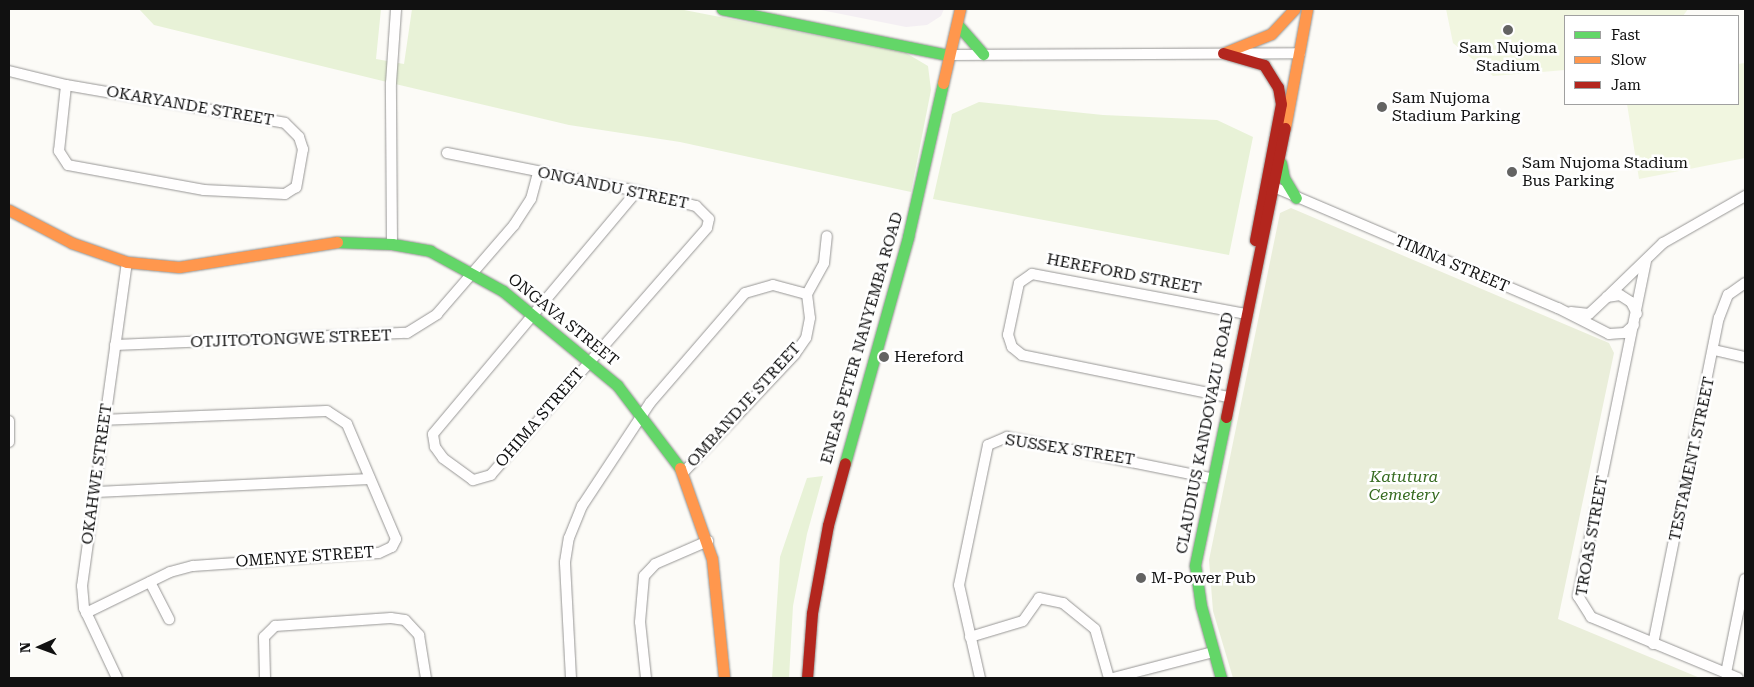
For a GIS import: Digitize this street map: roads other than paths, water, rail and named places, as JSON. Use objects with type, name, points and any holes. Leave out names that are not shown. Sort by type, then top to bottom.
[{"type":"street","points":[[392,244],[391,84],[396,9]]},
{"type":"street","points":[[722,9],[847,32],[948,55],[1296,54]]},
{"type":"street","points":[[763,9],[834,25],[847,32]]},
{"type":"street","name":"ENEAS PETER NANYEMBA ROAD","points":[[807,678],[812,613],[828,525],[908,237],[960,9]]},
{"type":"street","points":[[1223,53],[1271,34],[1294,9]]},
{"type":"street","name":"CLAUDIUS KANDOVAZU ROAD","points":[[1221,678],[1213,652],[1195,565],[1245,314],[1267,221],[1270,185],[1280,157],[1305,9]]},
{"type":"street","points":[[957,24],[983,54]]},
{"type":"street","points":[[1223,53],[1264,66],[1275,80],[1281,104]]},
{"type":"street","name":"CLAUDIUS KANDOVAZU ROAD","points":[[1253,281],[1270,185],[1281,104],[1296,54]]},
{"type":"street","name":"OKARYANDE STREET","points":[[9,71],[66,85],[285,123],[299,137],[302,149],[296,188],[284,194],[204,190],[68,165],[59,151],[66,85]]},
{"type":"street","name":"ONGANDU STREET","points":[[447,153],[637,191],[696,206],[709,219],[707,228],[590,360]]},
{"type":"street","points":[[1267,221],[1278,204],[1297,199],[1284,178],[1280,157]]},
{"type":"street","name":"OTJITOTONGWE STREET","points":[[115,345],[407,333],[436,314],[522,214],[538,172]]},
{"type":"street","name":"TIMNA STREET","points":[[1270,185],[1297,199],[1558,308],[1604,332]]},
{"type":"street","name":"OHIMA STREET","points":[[590,360],[491,475],[473,480],[456,469],[435,447],[433,434],[637,191]]},
{"type":"street","points":[[1558,308],[1583,314],[1597,308],[1663,243],[1745,196]]},
{"type":"street","name":"ONGAVA STREET","points":[[9,210],[72,243],[127,262],[179,267],[325,242],[392,244],[430,251],[472,272],[535,314],[590,360],[642,414],[683,473],[708,541],[717,584],[724,678]]},
{"type":"street","points":[[571,678],[565,562],[569,538],[582,506],[642,414],[745,294],[773,285],[808,294],[824,263],[827,236]]},
{"type":"street","name":"TROAS STREET","points":[[1646,261],[1636,320],[1627,354],[1578,596],[1591,617],[1738,678]]},
{"type":"street","name":"OKAHWE STREET","points":[[117,678],[86,613],[82,586],[127,262]]},
{"type":"street","name":"HEREFORD STREET","points":[[1228,396],[1022,355],[1008,341],[1010,326],[1019,283],[1032,274],[1245,314]]},
{"type":"street","name":"TESTAMENT STREET","points":[[1653,644],[1725,300],[1745,283]]},
{"type":"street","name":"OMBANDJE STREET","points":[[683,473],[795,354],[806,338],[810,318],[808,294]]},
{"type":"street","points":[[1597,308],[1597,322],[1604,332],[1615,336],[1626,333],[1636,320],[1626,298],[1607,297]]},
{"type":"street","points":[[1615,336],[1627,354]]},
{"type":"street","points":[[1714,350],[1745,357]]},
{"type":"street","name":"OMENYE STREET","points":[[86,613],[150,582],[193,566],[359,555],[389,549],[396,536],[347,424],[327,411],[105,420]]},
{"type":"street","points":[[9,421],[9,442]]},
{"type":"street","name":"SUSSEX STREET","points":[[980,678],[959,585],[960,569],[984,451],[994,440],[1016,439],[1211,478]]},
{"type":"street","points":[[96,492],[370,479]]},
{"type":"street","points":[[646,678],[640,622],[644,576],[655,564],[708,541]]},
{"type":"street","points":[[1726,673],[1745,579]]},
{"type":"street","points":[[150,582],[169,619]]},
{"type":"street","points":[[970,637],[1023,621],[1039,598],[1064,603],[1095,629],[1111,678],[1213,652]]},
{"type":"street","points":[[265,678],[264,636],[275,626],[391,618],[405,620],[419,635],[426,678]]},
{"type":"place","name":"Sam Nujoma Stadium","points":[[1508,30]]},
{"type":"place","name":"Sam Nujoma Stadium Parking","points":[[1382,107]]},
{"type":"place","name":"Sam Nujoma Stadium Bus Parking","points":[[1512,172]]},
{"type":"place","name":"Hereford","points":[[884,357]]},
{"type":"place","name":"M-Power Pub","points":[[1141,578]]},
{"type":"park label","name":"Katutura Cemetery","points":[[1404,486]]}]
